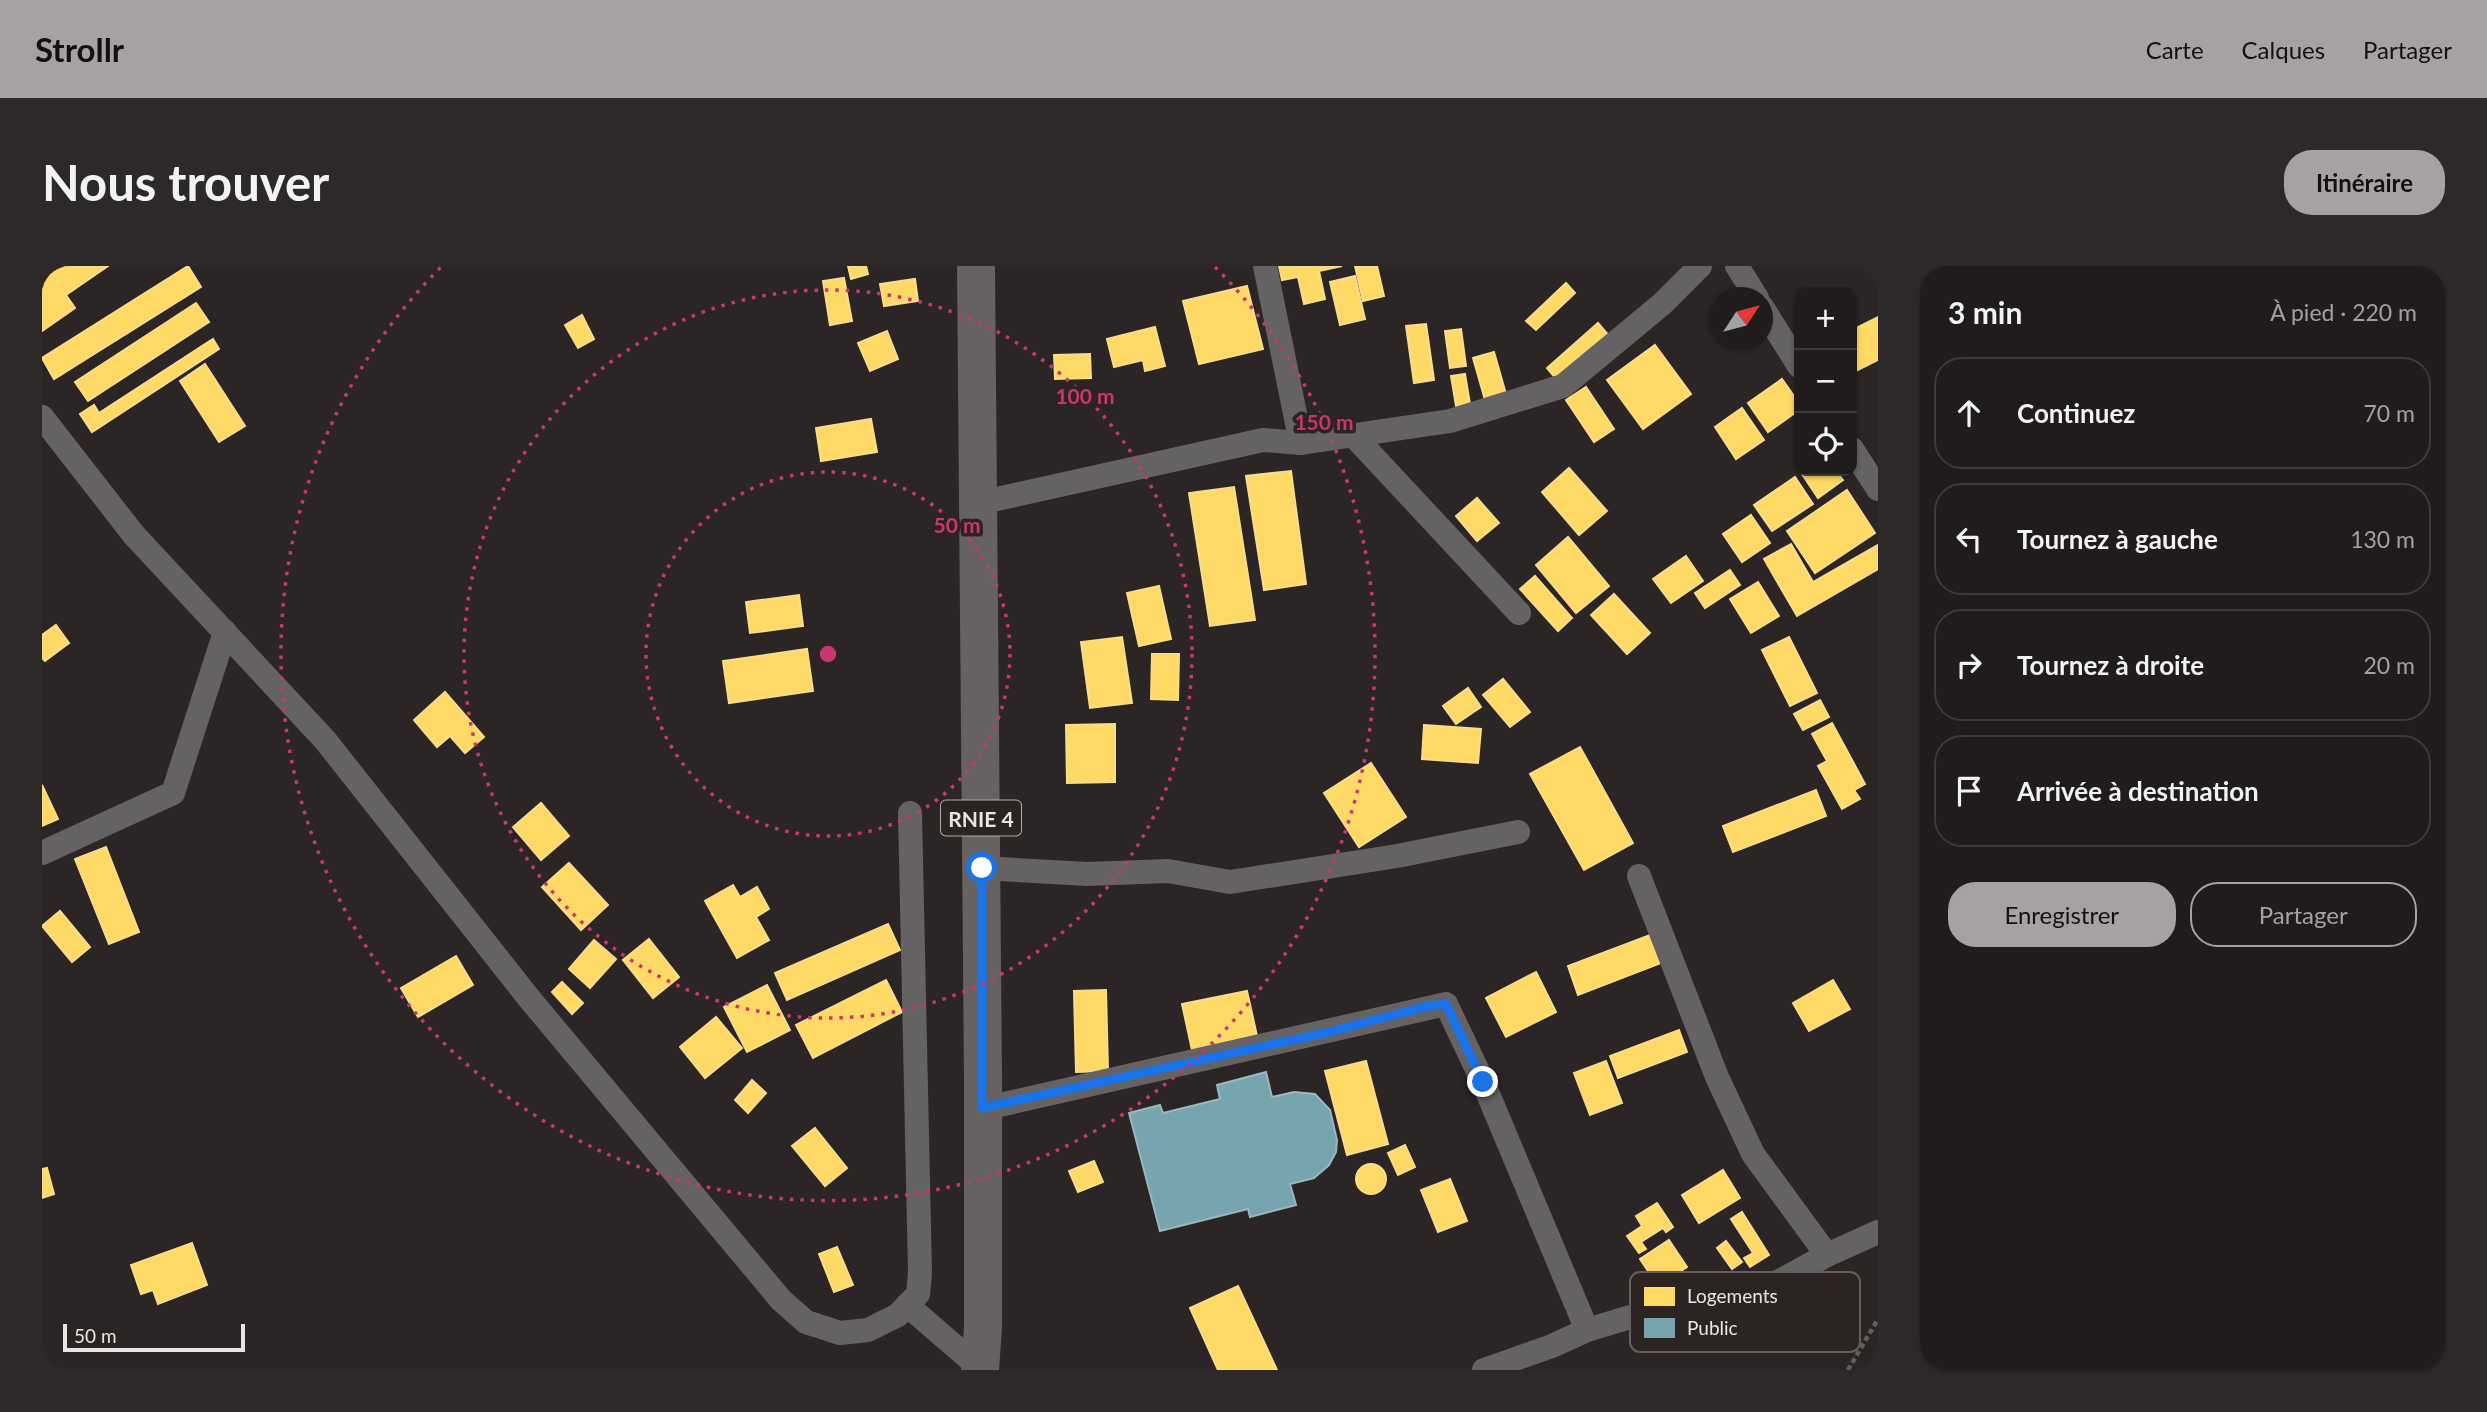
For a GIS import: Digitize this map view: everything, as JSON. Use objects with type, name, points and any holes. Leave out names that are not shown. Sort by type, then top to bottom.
[{"type":"main road","name":"RNIE 4","points":[[976,266],[982,868],[983,1327],[980,1369]]},
{"type":"street","points":[[1265,266],[1301,443]]},
{"type":"street","points":[[979,503],[1263,440],[1301,443],[1450,421],[1563,386],[1662,304],[1700,266]]},
{"type":"street","points":[[1737,266],[1750,287]]},
{"type":"street","points":[[1773,325],[1794,358]]},
{"type":"street","points":[[42,417],[134,535],[325,740],[528,997],[781,1300],[806,1322],[841,1333],[868,1330],[898,1315],[918,1294],[920,1273],[910,813]]},
{"type":"street","points":[[1353,435],[1519,613]]},
{"type":"street","points":[[1857,457],[1878,489]]},
{"type":"street","points":[[42,853],[173,793],[225,632]]},
{"type":"street","points":[[982,868],[1087,874],[1168,871],[1230,882],[1397,856],[1518,832]]},
{"type":"street","points":[[1639,876],[1717,1077],[1753,1154],[1827,1255]]},
{"type":"street","points":[[982,1108],[1446,1004],[1483,1082],[1587,1330]]},
{"type":"street","points":[[1796,1272],[1878,1233]]},
{"type":"street","points":[[907,1305],[980,1369]]},
{"type":"street","points":[[1484,1370],[1552,1346],[1587,1330],[1630,1318]]},
{"type":"path","points":[[1860,1350],[1878,1319]]},
{"type":"path","points":[[1848,1370],[1859,1352]]},
{"type":"building: Logements","points":[[42,266],[108,266],[66,295],[75,308],[42,331]]},
{"type":"building: Logements","points":[[188,266],[201,287],[54,379],[42,358]]},
{"type":"building: Logements","points":[[848,266],[866,266],[868,274],[851,279]]},
{"type":"building: Logements","points":[[1279,266],[1342,266],[1319,271],[1325,299],[1304,304],[1298,277],[1282,280]]},
{"type":"building: Logements","points":[[1355,266],[1377,266],[1384,296],[1363,301]]},
{"type":"building: Logements","points":[[1355,276],[1365,319],[1340,325],[1330,282]]},
{"type":"building: Logements","points":[[844,278],[852,321],[830,325],[823,281]]},
{"type":"building: Logements","points":[[915,279],[918,301],[884,306],[880,284]]},
{"type":"building: Logements","points":[[1566,283],[1575,293],[1536,330],[1526,321]]},
{"type":"building: Logements","points":[[1247,286],[1263,349],[1199,364],[1183,301]]},
{"type":"building: Logements","points":[[196,303],[209,322],[88,401],[75,382]]},
{"type":"building: Logements","points":[[582,315],[594,339],[578,348],[565,325]]},
{"type":"building: Logements","points":[[1878,317],[1878,360],[1857,370],[1857,350],[1857,328]]},
{"type":"building: Logements","points":[[1598,323],[1609,336],[1558,381],[1547,368]]},
{"type":"building: Logements","points":[[1426,324],[1434,380],[1414,383],[1406,326]]},
{"type":"building: Logements","points":[[1155,327],[1165,366],[1145,371],[1143,360],[1114,367],[1107,339]]},
{"type":"building: Logements","points":[[1461,329],[1466,366],[1450,368],[1445,331]]},
{"type":"building: Logements","points":[[887,331],[898,359],[870,371],[858,343]]},
{"type":"building: Logements","points":[[213,339],[219,349],[92,432],[80,414],[94,405],[99,413]]},
{"type":"building: Logements","points":[[1655,345],[1691,394],[1643,429],[1607,380]]},
{"type":"building: Logements","points":[[1494,352],[1506,394],[1485,400],[1473,358]]},
{"type":"building: Logements","points":[[1090,354],[1091,378],[1055,379],[1054,355]]},
{"type":"building: Logements","points":[[205,364],[245,426],[219,442],[180,381]]},
{"type":"building: Logements","points":[[1465,374],[1470,404],[1456,406],[1451,376]]},
{"type":"building: Logements","points":[[1782,379],[1794,396],[1794,414],[1768,432],[1748,403]]},
{"type":"building: Logements","points":[[1586,387],[1614,429],[1594,442],[1566,400]]},
{"type":"building: Logements","points":[[1742,408],[1764,440],[1736,459],[1715,427]]},
{"type":"building: Logements","points":[[871,419],[877,452],[821,461],[816,428]]},
{"type":"building: Logements","points":[[1569,468],[1607,511],[1579,535],[1542,492]]},
{"type":"building: Logements","points":[[1291,471],[1306,584],[1264,590],[1246,476]]},
{"type":"building: Logements","points":[[1803,476],[1840,476],[1843,480],[1818,498]]},
{"type":"building: Logements","points":[[1795,477],[1813,504],[1772,531],[1754,505]]},
{"type":"building: Logements","points":[[1234,487],[1255,620],[1210,626],[1189,493]]},
{"type":"building: Logements","points":[[1847,490],[1875,533],[1815,573],[1787,531]]},
{"type":"building: Logements","points":[[1477,498],[1499,523],[1477,541],[1456,516]]},
{"type":"building: Logements","points":[[1751,515],[1770,543],[1742,562],[1723,534]]},
{"type":"building: Logements","points":[[1568,537],[1609,586],[1576,613],[1536,565]]},
{"type":"building: Logements","points":[[1791,544],[1813,582],[1878,545],[1878,569],[1797,616],[1764,559]]},
{"type":"building: Logements","points":[[1686,556],[1703,581],[1671,603],[1653,579]]},
{"type":"building: Logements","points":[[1730,570],[1740,585],[1705,608],[1695,593]]},
{"type":"building: Logements","points":[[1535,576],[1572,618],[1558,631],[1520,589]]},
{"type":"building: Logements","points":[[1758,582],[1779,616],[1751,633],[1730,599]]},
{"type":"building: Logements","points":[[1159,586],[1171,639],[1139,646],[1127,593]]},
{"type":"building: Logements","points":[[1614,594],[1650,633],[1627,654],[1591,615]]},
{"type":"building: Logements","points":[[799,595],[803,626],[750,633],[746,602]]},
{"type":"building: Logements","points":[[56,625],[69,643],[45,661],[42,658],[42,635]]},
{"type":"building: Logements","points":[[1122,637],[1132,703],[1090,708],[1081,642]]},
{"type":"building: Logements","points":[[1789,637],[1817,693],[1790,706],[1762,650]]},
{"type":"building: Logements","points":[[807,649],[813,691],[729,703],[723,661]]},
{"type":"building: Logements","points":[[1152,654],[1179,654],[1178,700],[1151,699]]},
{"type":"building: Logements","points":[[1503,679],[1530,712],[1510,727],[1483,695]]},
{"type":"building: Logements","points":[[1468,688],[1481,707],[1456,724],[1443,706]]},
{"type":"building: Logements","points":[[445,692],[484,737],[465,753],[450,736],[437,747],[414,720]]},
{"type":"building: Logements","points":[[1820,700],[1829,717],[1803,730],[1794,714]]},
{"type":"building: Logements","points":[[1832,723],[1865,784],[1854,790],[1860,799],[1842,809],[1818,766],[1827,761],[1812,734]]},
{"type":"building: Logements","points":[[1115,724],[1115,782],[1067,783],[1066,725]]},
{"type":"building: Logements","points":[[1424,725],[1481,729],[1478,763],[1422,759]]},
{"type":"building: Logements","points":[[1580,747],[1633,843],[1584,870],[1530,774]]},
{"type":"building: Logements","points":[[1371,763],[1406,817],[1359,847],[1324,793]]},
{"type":"building: Logements","points":[[42,785],[58,819],[42,826]]},
{"type":"building: Logements","points":[[1816,790],[1826,816],[1733,852],[1723,826]]},
{"type":"building: Logements","points":[[541,803],[569,836],[541,860],[513,827]]},
{"type":"building: Logements","points":[[106,847],[139,932],[109,944],[75,859]]},
{"type":"building: Logements","points":[[569,863],[608,905],[581,930],[542,887]]},
{"type":"building: Logements","points":[[733,885],[740,897],[757,887],[769,909],[756,917],[769,940],[737,958],[705,901]]},
{"type":"building: Logements","points":[[60,911],[90,947],[72,962],[42,926]]},
{"type":"building: Logements","points":[[888,924],[900,950],[787,1000],[775,973]]},
{"type":"building: Logements","points":[[1650,935],[1661,963],[1578,995],[1568,966]]},
{"type":"building: Logements","points":[[649,939],[679,977],[653,998],[623,960]]},
{"type":"building: Logements","points":[[594,940],[616,959],[590,988],[569,969]]},
{"type":"building: Logements","points":[[456,956],[473,985],[418,1017],[401,988]]},
{"type":"building: Logements","points":[[1536,972],[1556,1012],[1506,1037],[1486,998]]},
{"type":"building: Logements","points":[[886,980],[902,1012],[813,1058],[796,1025]]},
{"type":"building: Logements","points":[[1833,980],[1850,1009],[1809,1031],[1793,1003]]},
{"type":"building: Logements","points":[[562,982],[583,1003],[572,1014],[552,992]]},
{"type":"building: Logements","points":[[767,985],[790,1030],[747,1052],[724,1007]]},
{"type":"building: Logements","points":[[1106,990],[1108,1071],[1076,1072],[1074,991]]},
{"type":"building: Logements","points":[[1247,991],[1257,1036],[1192,1050],[1182,1004]]},
{"type":"building: Logements","points":[[716,1017],[742,1048],[705,1078],[680,1047]]},
{"type":"building: Logements","points":[[1679,1030],[1687,1052],[1618,1078],[1610,1056]]},
{"type":"building: Logements","points":[[1366,1061],[1388,1144],[1347,1155],[1325,1071]]},
{"type":"building: Logements","points":[[1606,1061],[1622,1103],[1590,1115],[1574,1073]]},
{"type":"building: Logements","points":[[752,1080],[766,1093],[748,1113],[735,1100]]},
{"type":"building: Logements","points":[[815,1128],[847,1168],[825,1186],[792,1146]]},
{"type":"building: Logements","points":[[1405,1145],[1415,1167],[1398,1175],[1388,1153]]},
{"type":"building: Logements","points":[[1094,1161],[1103,1182],[1078,1192],[1069,1171]]},
{"type":"building: Logements","points":[[1371,1164],[1382,1168],[1386,1179],[1382,1190],[1371,1194],[1360,1190],[1356,1179],[1360,1168]]},
{"type":"building: Logements","points":[[47,1168],[54,1194],[42,1198],[42,1169]]},
{"type":"building: Logements","points":[[1723,1170],[1740,1198],[1699,1223],[1682,1195]]},
{"type":"building: Logements","points":[[1450,1179],[1467,1221],[1438,1232],[1421,1190]]},
{"type":"building: Logements","points":[[1657,1203],[1673,1227],[1666,1232],[1663,1228],[1641,1242],[1646,1249],[1639,1253],[1627,1236],[1642,1226],[1636,1216]]},
{"type":"building: Logements","points":[[1742,1212],[1769,1255],[1750,1267],[1744,1258],[1753,1253],[1731,1219]]},
{"type":"building: Logements","points":[[1669,1240],[1687,1267],[1679,1272],[1649,1272],[1640,1259]]},
{"type":"building: Logements","points":[[1726,1241],[1742,1262],[1732,1269],[1717,1248]]},
{"type":"building: Logements","points":[[192,1243],[207,1285],[158,1304],[153,1290],[141,1294],[131,1265]]},
{"type":"building: Logements","points":[[837,1247],[853,1285],[834,1292],[819,1254]]},
{"type":"building: Logements","points":[[1238,1286],[1277,1370],[1218,1370],[1190,1308]]},
{"type":"building: Public","points":[[1266,1072],[1272,1097],[1294,1092],[1315,1094],[1330,1110],[1337,1140],[1336,1152],[1329,1165],[1314,1178],[1290,1184],[1296,1205],[1250,1217],[1248,1209],[1160,1231],[1129,1113],[1160,1105],[1163,1113],[1220,1099],[1217,1085]]},
{"type":"route","points":[[982,868],[982,1108],[1446,1004],[1483,1082]]}]
